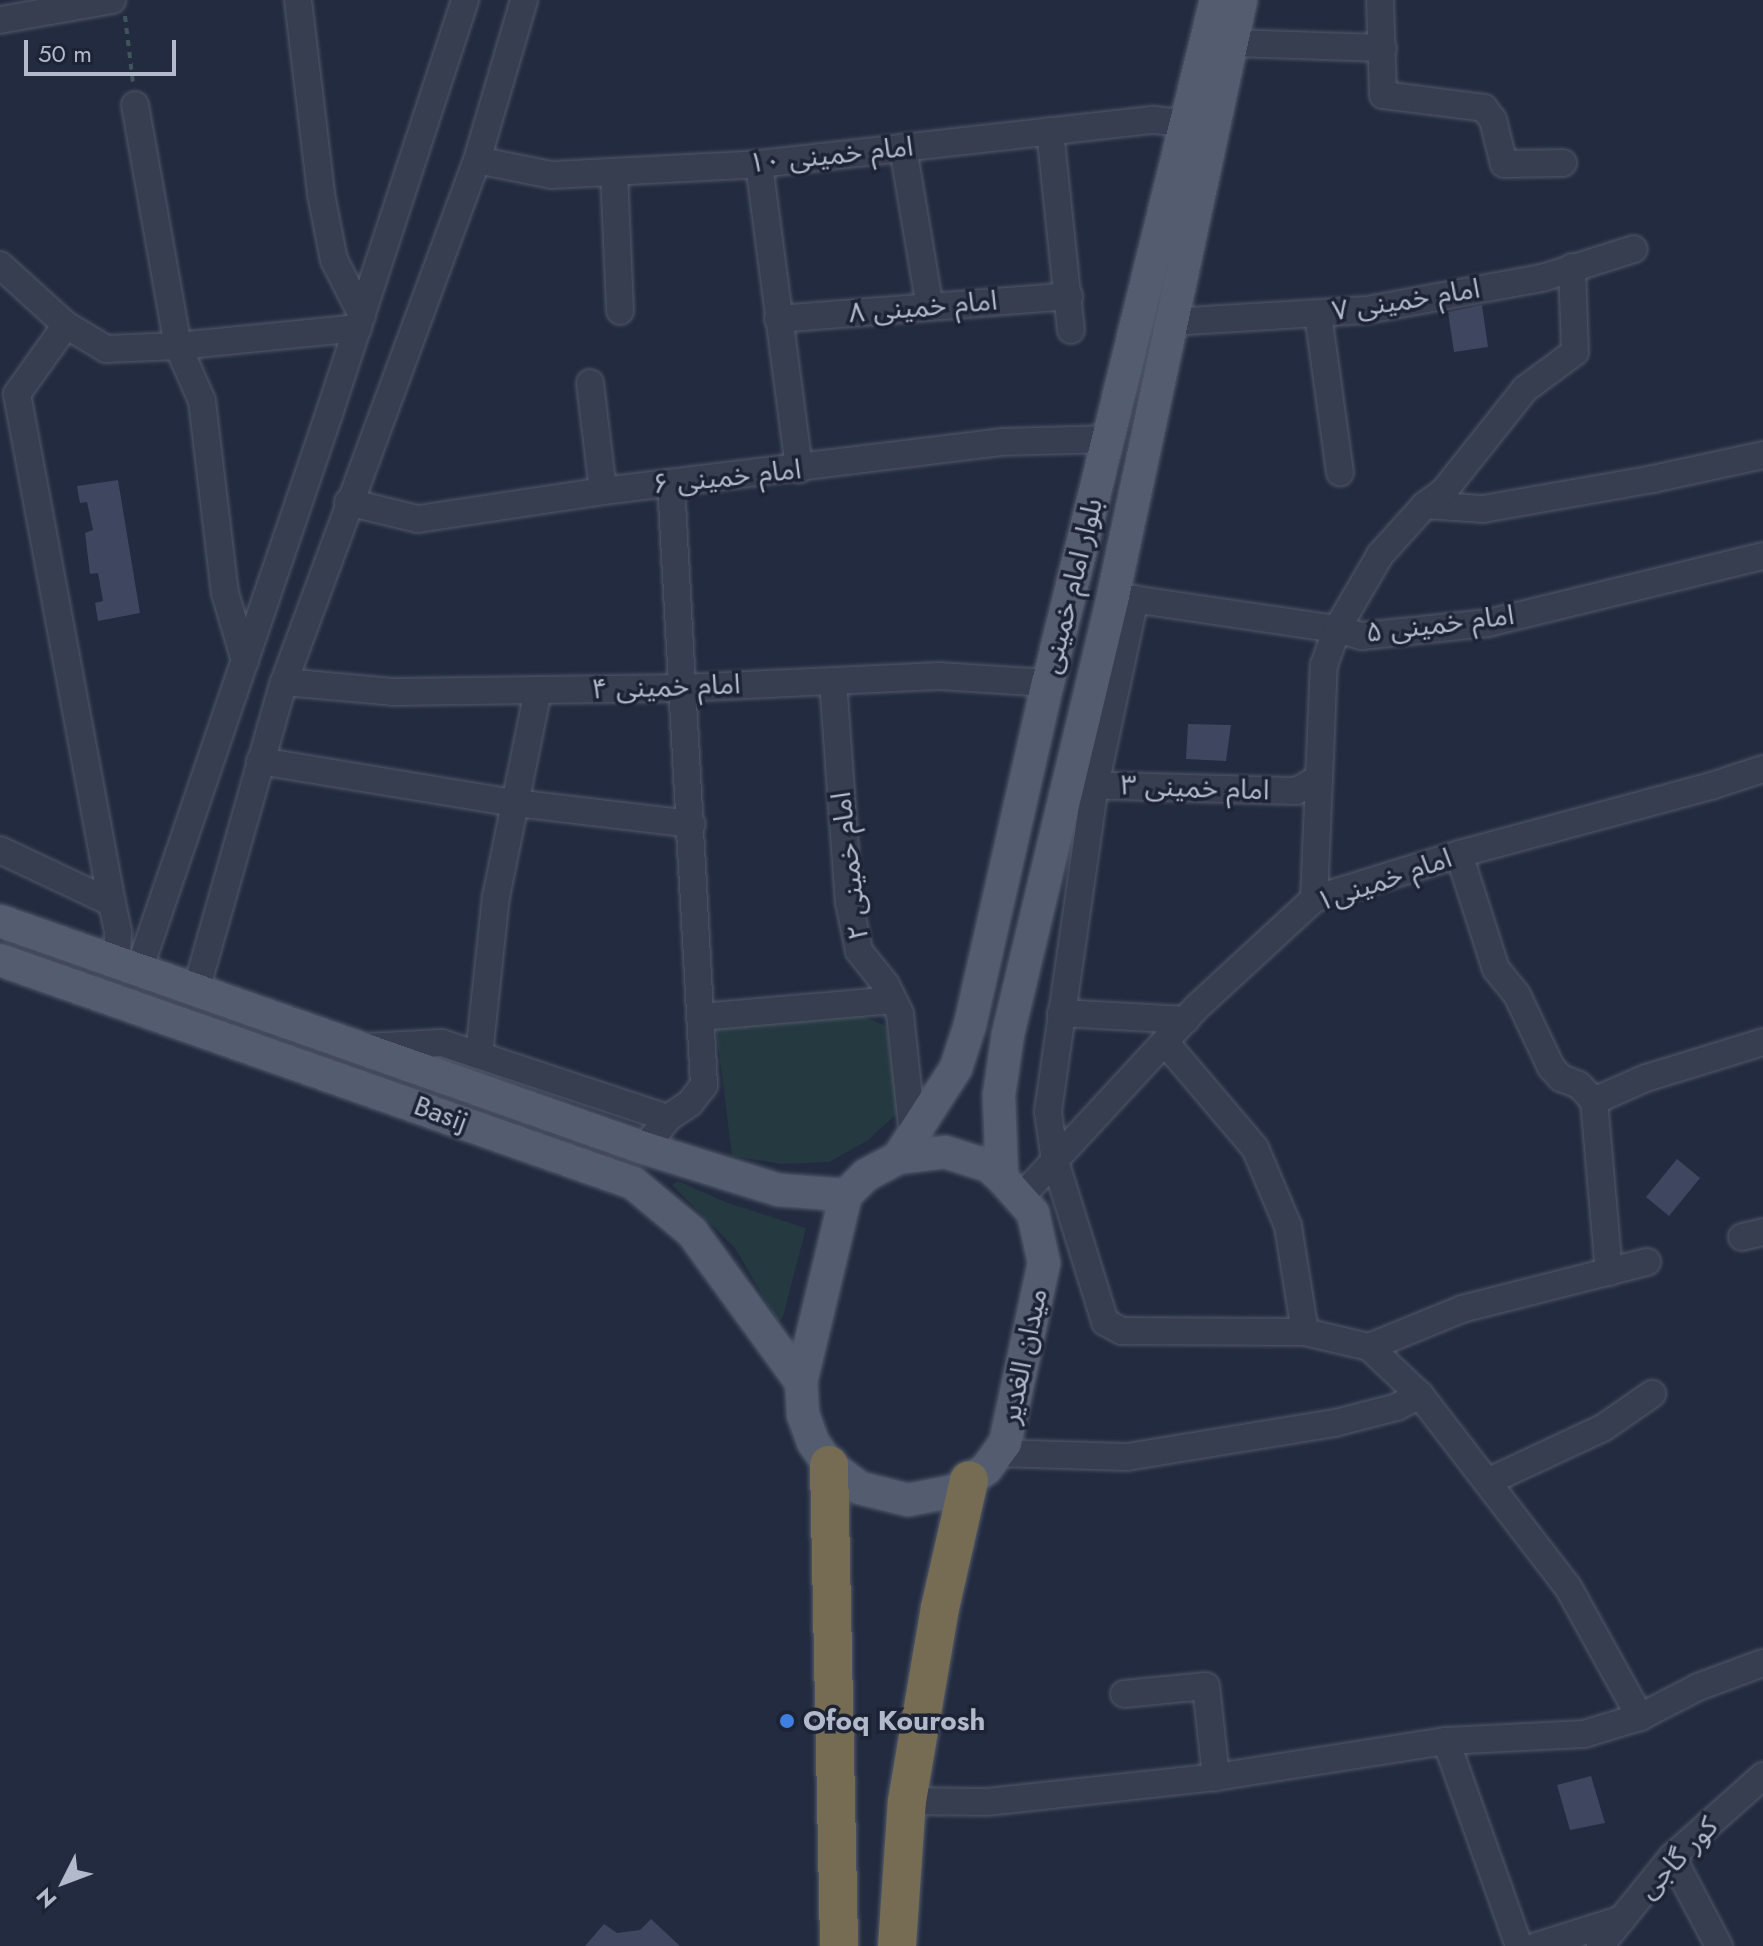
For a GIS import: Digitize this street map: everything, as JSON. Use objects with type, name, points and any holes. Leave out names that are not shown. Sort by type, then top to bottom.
[{"type":"highway","points":[[829,1465],[839,1946]]},
{"type":"highway","points":[[897,1946],[907,1801],[940,1608],[969,1480]]},
{"type":"main road","name":"بلوار امام خمینی","points":[[1011,1188],[999,1095],[1008,1034],[1082,785],[1124,598],[1172,322],[1191,141],[1216,0]]},
{"type":"main road","name":"بلوار امام خمینی","points":[[905,1146],[956,1068],[970,1025],[1048,683],[1108,439],[1191,141],[1231,43],[1241,0]]},
{"type":"main road","name":"Basij","points":[[0,921],[644,1148],[779,1190],[846,1195]]},
{"type":"main road","name":"Basij","points":[[0,960],[633,1183],[692,1232],[801,1382]]},
{"type":"main road","points":[[846,1195],[866,1175],[905,1146],[945,1152],[989,1166],[1011,1188]]},
{"type":"main road","points":[[633,1183],[644,1148]]},
{"type":"main road","name":"میدان الغدیر","points":[[846,1195],[801,1382],[803,1415],[813,1442],[829,1465],[860,1488],[908,1500],[954,1491],[986,1469],[1005,1443],[1044,1263],[1033,1213],[1011,1188]]},
{"type":"street","points":[[298,0],[321,194],[334,260],[360,322]]},
{"type":"street","points":[[128,966],[245,661],[465,0]]},
{"type":"street","points":[[196,990],[284,682],[477,160],[524,0]]},
{"type":"street","points":[[1380,0],[1383,95],[1484,108],[1493,120],[1504,164],[1563,163]]},
{"type":"street","points":[[0,20],[119,8]]},
{"type":"street","points":[[1231,43],[1383,48]]},
{"type":"street","points":[[135,105],[178,346],[202,401],[225,593],[245,661]]},
{"type":"street","name":"امام خمینی ۱۰","points":[[477,160],[552,175],[759,164],[1154,120],[1191,141]]},
{"type":"street","points":[[1050,131],[1071,330]]},
{"type":"street","points":[[903,148],[930,307]]},
{"type":"street","points":[[759,164],[799,469]]},
{"type":"street","points":[[614,172],[620,311]]},
{"type":"street","name":"امام خمینی ۷","points":[[1172,322],[1382,308],[1542,278],[1634,249]]},
{"type":"street","points":[[0,265],[66,325],[106,349],[178,346],[360,322]]},
{"type":"street","points":[[1314,899],[1324,665],[1337,629],[1380,555],[1425,505],[1444,491],[1525,389],[1575,352],[1572,267]]},
{"type":"street","name":"امام خمینی ۸","points":[[778,319],[1069,296]]},
{"type":"street","points":[[1318,314],[1340,472]]},
{"type":"street","points":[[66,325],[8,404],[118,932],[128,966]]},
{"type":"street","points":[[590,383],[603,491]]},
{"type":"street","name":"امام خمینی ۶","points":[[348,502],[418,519],[603,491],[1001,442],[1108,439]]},
{"type":"street","points":[[1425,505],[1483,509],[1622,485],[1763,455]]},
{"type":"street","points":[[644,1148],[668,1118],[690,1103],[704,1085],[671,483]]},
{"type":"street","name":"امام خمینی ۵","points":[[1124,598],[1337,629],[1362,636],[1488,623],[1763,556]]},
{"type":"street","name":"امام خمینی ۴","points":[[284,682],[393,692],[683,688],[939,676],[1048,683]]},
{"type":"street","name":"امام خمینی ۲","points":[[833,681],[849,902],[859,951],[886,985],[900,1014],[905,1146]]},
{"type":"street","points":[[479,1055],[496,897],[538,690]]},
{"type":"street","points":[[260,761],[515,803],[692,824]]},
{"type":"street","name":"امام خمینی۱","points":[[1011,1188],[1055,1161],[1186,1020],[1314,899],[1459,854],[1763,769]]},
{"type":"street","name":"امام خمینی ۳","points":[[1082,785],[1296,791],[1319,778]]},
{"type":"street","points":[[1082,785],[1061,1013],[1048,1112],[1055,1161],[1105,1322],[1122,1331],[1305,1332],[1369,1347],[1420,1395],[1568,1587],[1640,1717]]},
{"type":"street","points":[[0,850],[112,903]]},
{"type":"street","points":[[1459,854],[1496,969],[1517,995],[1551,1067],[1561,1078],[1579,1085],[1594,1101],[1609,1272]]},
{"type":"street","points":[[700,1017],[893,1000]]},
{"type":"street","points":[[1061,1013],[1186,1020]]},
{"type":"street","points":[[1165,1042],[1255,1148],[1288,1226],[1305,1332]]},
{"type":"street","points":[[1594,1101],[1646,1078],[1763,1042]]},
{"type":"street","points":[[358,1047],[442,1043],[668,1118]]},
{"type":"street","points":[[1369,1347],[1462,1309],[1647,1262]]},
{"type":"street","points":[[1487,1482],[1603,1428],[1652,1394]]},
{"type":"street","points":[[997,1453],[1127,1457],[1335,1423],[1397,1407],[1420,1395]]},
{"type":"street","points":[[907,1801],[987,1802],[1216,1777],[1446,1741],[1584,1734],[1640,1717],[1698,1687],[1763,1663]]},
{"type":"street","points":[[1124,1694],[1206,1686],[1216,1777]]},
{"type":"street","points":[[1446,1741],[1519,1946]]},
{"type":"street","name":"کور گاجی","points":[[1600,1946],[1672,1857],[1763,1776]]},
{"type":"street","points":[[1672,1857],[1719,1946]]},
{"type":"street","points":[[1537,1946],[1622,1919]]},
{"type":"path","points":[[119,8],[135,105]]},
{"type":"shaded area","points":[[851,1011],[886,1026],[900,1111],[867,1141],[829,1162],[782,1164],[732,1156],[716,1027]]},
{"type":"shaded area","points":[[678,1181],[725,1202],[806,1228],[783,1317],[778,1322],[735,1248],[672,1185]]},
{"type":"building","points":[[1482,305],[1488,347],[1454,352],[1448,312]]},
{"type":"building","points":[[118,480],[140,613],[98,621],[95,603],[103,601],[98,573],[90,574],[85,533],[93,530],[87,502],[80,503],[77,486]]},
{"type":"building","points":[[1188,724],[1231,725],[1226,761],[1186,759]]},
{"type":"building","points":[[1677,1159],[1700,1178],[1669,1216],[1646,1197]]},
{"type":"building","points":[[1591,1776],[1605,1823],[1570,1830],[1557,1785]]},
{"type":"building","points":[[651,1919],[680,1946],[585,1946],[604,1924],[617,1933],[640,1930]]},
{"type":"place","name":"Ofoq Kourosh","points":[[787,1721]]}]
